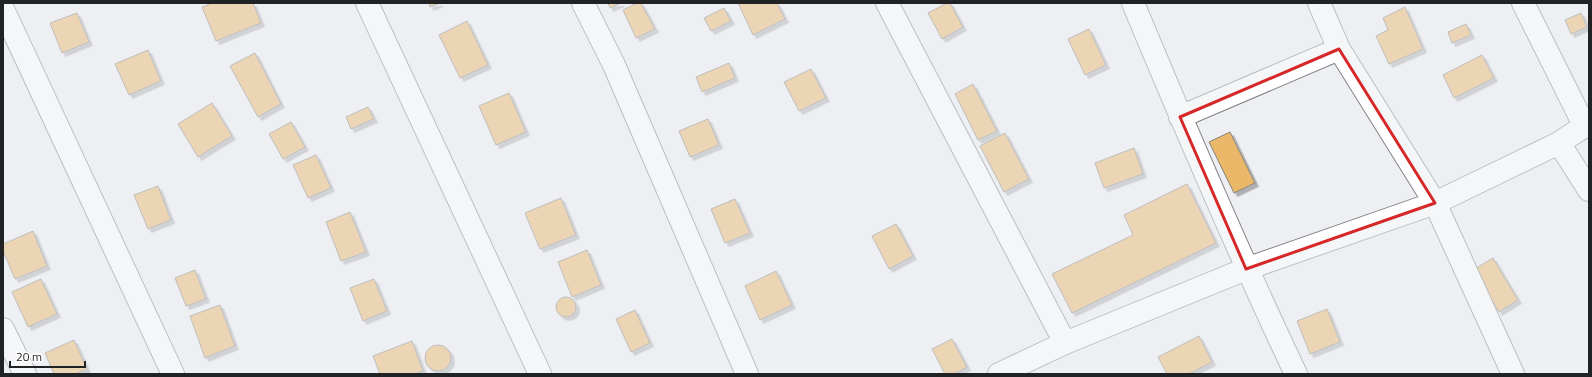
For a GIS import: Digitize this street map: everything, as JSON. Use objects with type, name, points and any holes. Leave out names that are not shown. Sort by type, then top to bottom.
[{"type":"street","points":[[367,3],[540,374]]},
{"type":"street","points":[[582,3],[614,65],[748,374]]},
{"type":"street","points":[[886,3],[1065,343]]},
{"type":"street","points":[[1133,3],[1180,117],[1246,269],[1296,374]]},
{"type":"street","points":[[1319,3],[1339,49],[1435,203],[1513,374]]},
{"type":"street","points":[[999,374],[1065,343],[1246,269],[1435,203],[1559,143],[1587,125],[1523,3]]},
{"type":"street","points":[[3,9],[172,374]]},
{"type":"street","points":[[1180,117],[1339,49]]},
{"type":"street","points":[[1559,143],[1589,190]]},
{"type":"street","points":[[3,329],[25,374]]},
{"type":"highlighted area","points":[[1339,49],[1435,203],[1246,269],[1180,117]]},
{"type":"building","points":[[213,3],[253,3],[261,23],[216,41],[202,7]]},
{"type":"building","points":[[429,3],[440,3],[430,7]]},
{"type":"building","points":[[608,3],[621,3],[610,8]]},
{"type":"building","points":[[637,3],[641,3],[655,29],[636,38],[623,10]]},
{"type":"building","points":[[738,3],[777,3],[785,19],[753,35]]},
{"type":"building","points":[[947,3],[950,3],[963,27],[942,39],[928,13]]},
{"type":"building","points":[[1405,7],[1423,49],[1389,64],[1376,36],[1388,30],[1383,18]]},
{"type":"building","points":[[724,8],[731,21],[711,31],[704,18]]},
{"type":"building","points":[[77,13],[89,42],[62,53],[50,23]]},
{"type":"building","points":[[1581,13],[1587,27],[1571,34],[1565,20]]},
{"type":"building","points":[[467,21],[488,65],[460,78],[439,35]]},
{"type":"building","points":[[1466,24],[1471,35],[1452,43],[1448,32]]},
{"type":"building","points":[[1089,29],[1106,65],[1085,75],[1068,39]]},
{"type":"building","points":[[148,50],[161,81],[129,95],[115,64]]},
{"type":"building","points":[[255,53],[281,104],[258,117],[230,66]]},
{"type":"building","points":[[1482,55],[1494,78],[1454,98],[1443,75]]},
{"type":"building","points":[[729,63],[735,78],[702,92],[696,77]]},
{"type":"building","points":[[811,69],[826,98],[799,111],[784,82]]},
{"type":"building","points":[[973,84],[997,131],[978,140],[955,94]]},
{"type":"building","points":[[509,93],[526,132],[496,145],[479,106]]},
{"type":"building","points":[[212,103],[232,136],[198,157],[178,124]]},
{"type":"building","points":[[368,107],[374,119],[351,129],[346,117]]},
{"type":"building","points":[[708,119],[719,145],[690,157],[679,131]]},
{"type":"building","points":[[291,122],[305,147],[283,159],[269,134]]},
{"type":"building","points":[[1230,132],[1255,183],[1234,193],[1209,142]]},
{"type":"building","points":[[1005,133],[1029,179],[1004,192],[980,146]]},
{"type":"building","points":[[1134,148],[1143,174],[1104,188],[1095,163]]},
{"type":"building","points":[[316,155],[331,188],[308,198],[293,165]]},
{"type":"building","points":[[1187,184],[1216,243],[1072,313],[1052,274],[1133,235],[1124,215]]},
{"type":"building","points":[[158,186],[171,220],[148,229],[134,195]]},
{"type":"building","points":[[561,198],[576,235],[540,249],[525,213]]},
{"type":"building","points":[[735,199],[750,233],[725,243],[711,209]]},
{"type":"building","points":[[350,212],[366,252],[341,261],[326,222]]},
{"type":"building","points":[[896,224],[913,256],[889,269],[872,236]]},
{"type":"building","points":[[33,231],[47,266],[15,279],[3,251],[3,244]]},
{"type":"building","points":[[587,250],[601,285],[572,297],[558,262]]},
{"type":"building","points":[[1493,258],[1518,300],[1499,312],[1473,270]]},
{"type":"building","points":[[195,270],[206,299],[186,306],[175,278]]},
{"type":"building","points":[[776,271],[792,305],[760,320],[745,286]]},
{"type":"building","points":[[41,279],[57,314],[28,327],[12,292]]},
{"type":"building","points":[[374,279],[387,311],[363,321],[350,288]]},
{"type":"building","points":[[566,297],[573,300],[576,307],[573,314],[566,317],[559,314],[556,307],[559,300]]},
{"type":"building","points":[[220,305],[235,346],[205,358],[190,316]]},
{"type":"building","points":[[1327,309],[1340,342],[1310,354],[1297,321]]},
{"type":"building","points":[[635,310],[650,343],[631,352],[616,319]]},
{"type":"building","points":[[1199,336],[1212,362],[1189,374],[1167,374],[1158,357]]},
{"type":"building","points":[[952,339],[967,367],[954,374],[945,374],[932,349]]},
{"type":"building","points":[[74,340],[87,369],[75,374],[54,374],[45,353]]},
{"type":"building","points":[[412,341],[423,371],[414,374],[380,374],[373,356]]},
{"type":"building","points":[[438,345],[447,349],[451,358],[447,367],[438,371],[429,367],[425,358],[429,349]]}]
